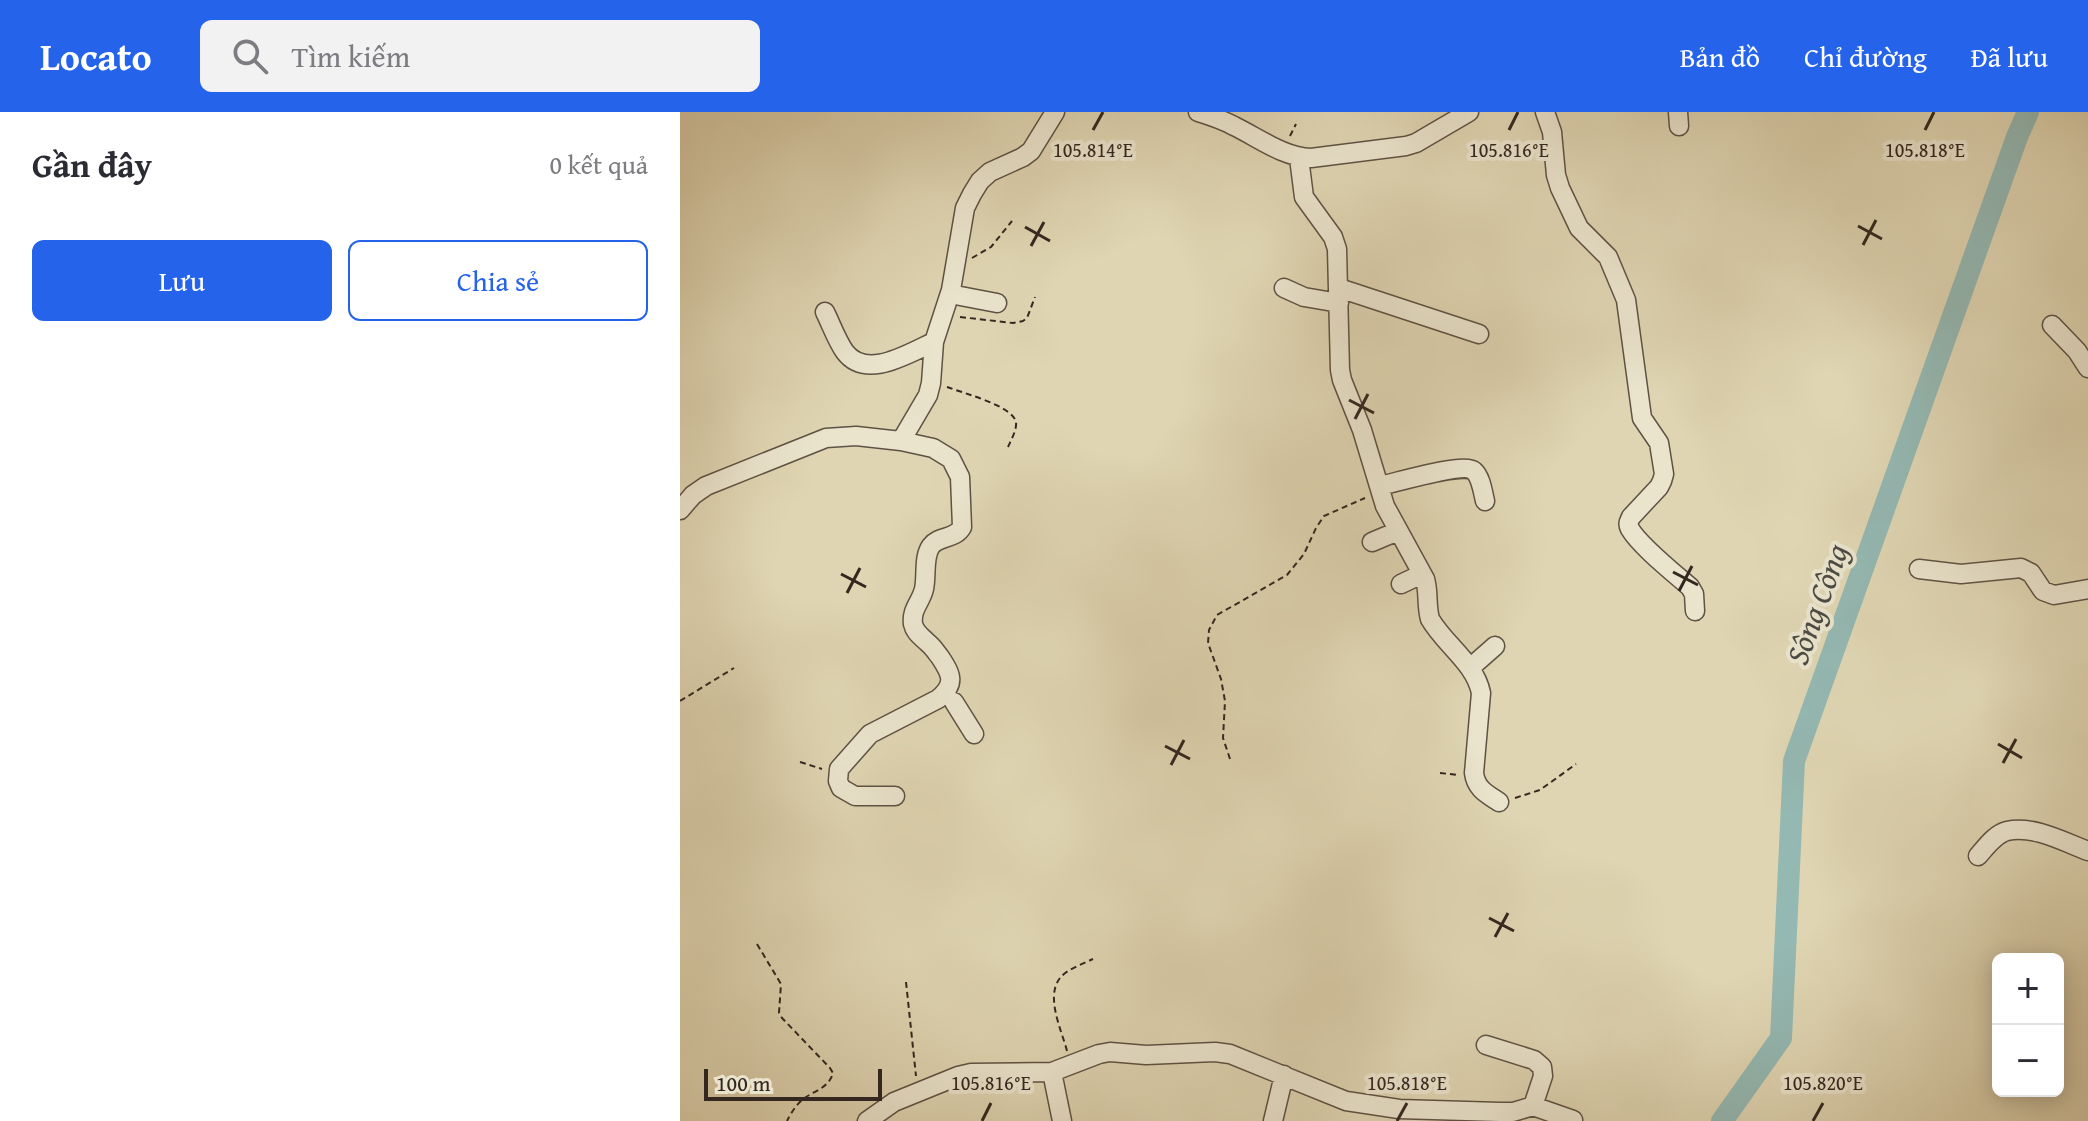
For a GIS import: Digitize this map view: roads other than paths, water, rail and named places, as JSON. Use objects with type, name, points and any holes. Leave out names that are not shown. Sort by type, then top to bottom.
[{"type":"street","points":[[901,441],[928,395],[934,342],[950,294],[965,208],[980,181],[990,172],[1031,151],[1055,112]]},
{"type":"street","points":[[1198,112],[1222,120],[1299,158],[1406,146],[1469,112]]},
{"type":"street","points":[[1545,112],[1552,132],[1560,188],[1579,228],[1608,257],[1626,300],[1642,418],[1659,443],[1664,474],[1662,481],[1631,517],[1630,529],[1690,587],[1694,594],[1695,611]]},
{"type":"street","points":[[1299,158],[1304,197],[1333,237],[1337,249],[1342,380],[1362,430],[1385,506],[1428,588],[1427,610],[1430,619],[1479,683],[1475,783],[1499,802]]},
{"type":"street","points":[[1284,288],[1304,297],[1339,296],[1479,334]]},
{"type":"street","points":[[950,294],[997,303]]},
{"type":"street","points":[[825,312],[845,352],[860,363],[882,364],[934,342]]},
{"type":"street","points":[[2052,325],[2077,351],[2088,368]]},
{"type":"street","points":[[680,510],[706,486],[826,438],[856,436],[901,441],[933,448],[951,459],[960,477],[962,527],[954,536],[936,542],[928,553],[924,589],[913,615],[914,628],[932,646],[948,670],[951,677],[949,696],[974,734]]},
{"type":"street","points":[[1380,489],[1454,468],[1469,468],[1477,474],[1485,501]]},
{"type":"street","points":[[1372,542],[1398,531]]},
{"type":"street","points":[[1919,569],[1961,574],[2021,568],[2031,573],[2048,594],[2088,589]]},
{"type":"street","points":[[1401,584],[1422,574]]},
{"type":"street","points":[[1470,668],[1495,646]]},
{"type":"street","points":[[895,796],[855,796],[841,788],[837,775],[839,769],[870,734],[949,696]]},
{"type":"street","points":[[1978,856],[1993,839],[2006,831],[2034,832],[2088,851]]},
{"type":"street","points":[[1486,1045],[1534,1060],[1542,1067],[1543,1076],[1533,1106]]},
{"type":"street","points":[[867,1121],[894,1102],[971,1073],[1052,1072],[1110,1052],[1154,1055],[1215,1052],[1237,1056],[1335,1098],[1399,1109],[1513,1112],[1533,1106],[1573,1120]]},
{"type":"street","points":[[1052,1072],[1062,1121]]},
{"type":"street","points":[[1273,1121],[1284,1075]]},
{"type":"waterway","name":"Sông Công","points":[[1722,1121],[1781,1038],[1794,761],[2028,112]]}]
